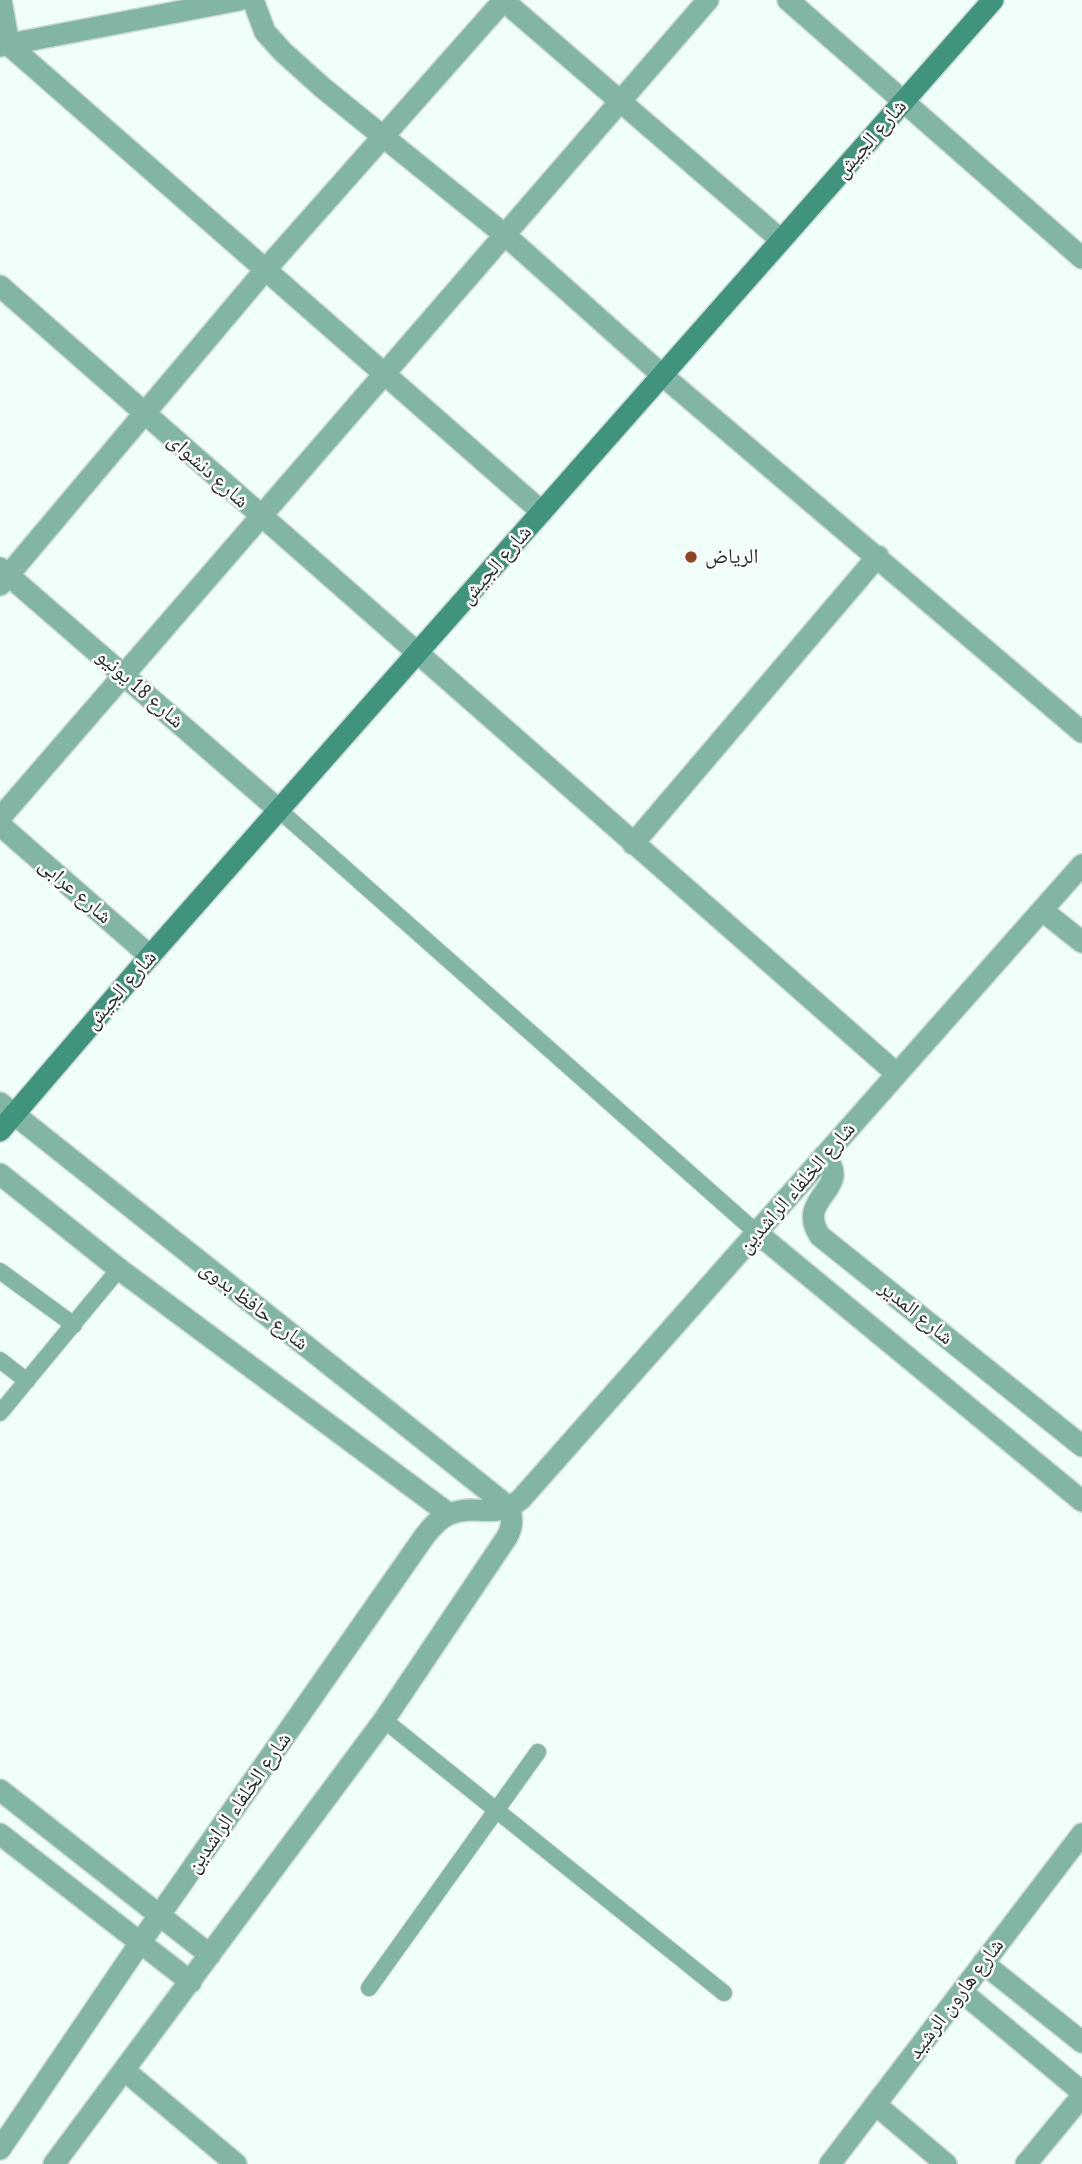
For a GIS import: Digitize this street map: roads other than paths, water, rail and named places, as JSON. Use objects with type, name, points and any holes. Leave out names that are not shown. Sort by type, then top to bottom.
[{"type":"street","points":[[1,0],[5,46],[542,512]]},
{"type":"street","points":[[5,46],[239,0]]},
{"type":"street","points":[[253,0],[265,32],[283,52],[505,235],[662,374],[1082,732]]},
{"type":"street","points":[[3,576],[266,270],[504,0],[781,240]]},
{"type":"street","points":[[0,818],[708,0]]},
{"type":"street","points":[[788,0],[1082,258]]},
{"type":"street","name":"شارع الجيش","points":[[0,1131],[7,1108],[150,956],[993,0]]},
{"type":"street","name":"شارع دنشواى","points":[[0,286],[897,1074]]},
{"type":"street","points":[[633,844],[878,556]]},
{"type":"street","name":"شارع 18 يونيو","points":[[3,576],[124,675],[279,810]]},
{"type":"street","name":"شارع عرابى","points":[[0,825],[150,956]]},
{"type":"street","name":"شارع الخلفاء الراشدين","points":[[510,1508],[521,1499],[1082,865]]},
{"type":"street","points":[[1043,911],[1082,942]]},
{"type":"street","name":"شارع حافظ بدوى","points":[[7,1108],[510,1508]]},
{"type":"street","name":"شارع المدير","points":[[824,1156],[830,1163],[833,1180],[813,1209],[812,1218],[820,1236],[1082,1446]]},
{"type":"street","points":[[0,1174],[119,1269],[449,1514],[463,1511],[497,1512],[510,1508],[512,1527],[384,1720],[54,2164]]},
{"type":"street","name":"شارع المدير","points":[[757,1233],[1082,1501]]},
{"type":"street","name":"شارع الخلفاء الراشدين","points":[[0,2149],[140,1943],[424,1537],[435,1524],[449,1514]]},
{"type":"street","points":[[0,1790],[210,1955]]},
{"type":"street","points":[[0,1834],[191,1982]]},
{"type":"street","name":"شارع هارون الرشيد","points":[[830,2164],[1082,1834]]},
{"type":"street","points":[[983,1963],[1082,2042]]},
{"type":"street","points":[[962,1992],[1082,2094],[1026,2164]]},
{"type":"street","points":[[124,2070],[236,2164]]},
{"type":"street","points":[[876,2105],[946,2164]]},
{"type":"lane","points":[[279,810],[757,1233]]},
{"type":"lane","points":[[0,1413],[119,1269]]},
{"type":"lane","points":[[0,1271],[75,1325]]},
{"type":"lane","points":[[0,1360],[27,1381]]},
{"type":"lane","points":[[384,1720],[724,1993]]},
{"type":"lane","points":[[369,1988],[538,1752]]},
{"type":"place","name":"الرياض","points":[[691,557]]}]
